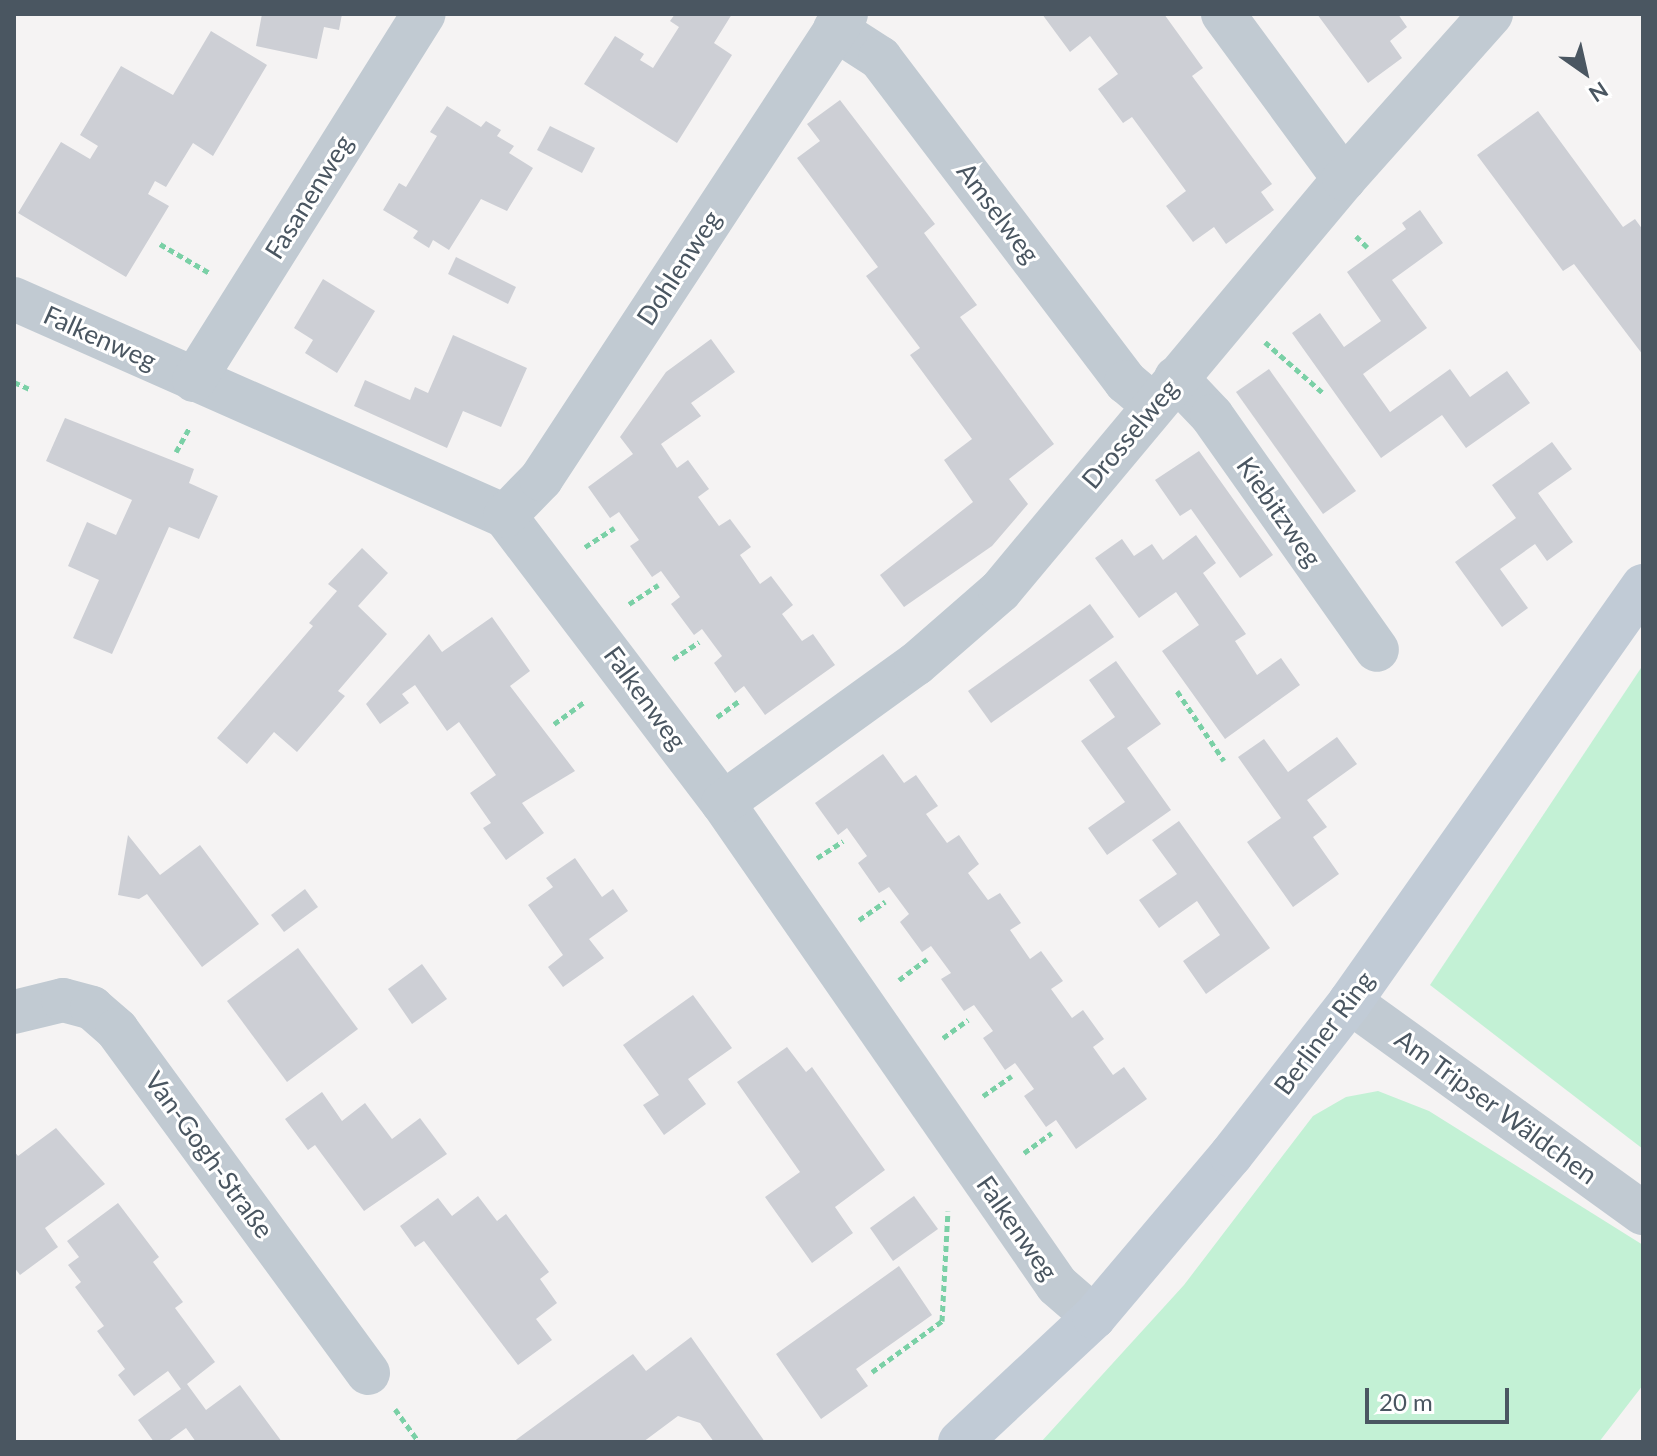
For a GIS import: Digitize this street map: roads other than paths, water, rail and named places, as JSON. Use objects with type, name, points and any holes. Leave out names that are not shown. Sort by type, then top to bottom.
[{"type":"main road","name":"Berliner Ring","points":[[960,1442],[1094,1317],[1231,1155],[1350,1002],[1643,586]]},
{"type":"street","name":"Fasanenweg","points":[[194,380],[424,14]]},
{"type":"street","points":[[1223,14],[1344,179]]},
{"type":"street","name":"Drosselweg","points":[[723,803],[916,664],[1000,591],[1344,179],[1491,14]]},
{"type":"street","name":"Amselweg","points":[[840,22],[880,58],[1126,382],[1164,392]]},
{"type":"street","name":"Dohlenweg","points":[[505,516],[541,479],[840,22]]},
{"type":"street","name":"Falkenweg","points":[[14,299],[505,516],[723,803],[1057,1285],[1094,1317]]},
{"type":"street","name":"Kiebitzweg","points":[[1164,392],[1212,416],[1377,650]]},
{"type":"street","name":"Van-Gogh-Straße","points":[[14,1012],[63,1000],[92,1008],[117,1030],[368,1373]]},
{"type":"street","name":"Am Tripser Wäldchen","points":[[1350,1002],[1643,1213]]}]
